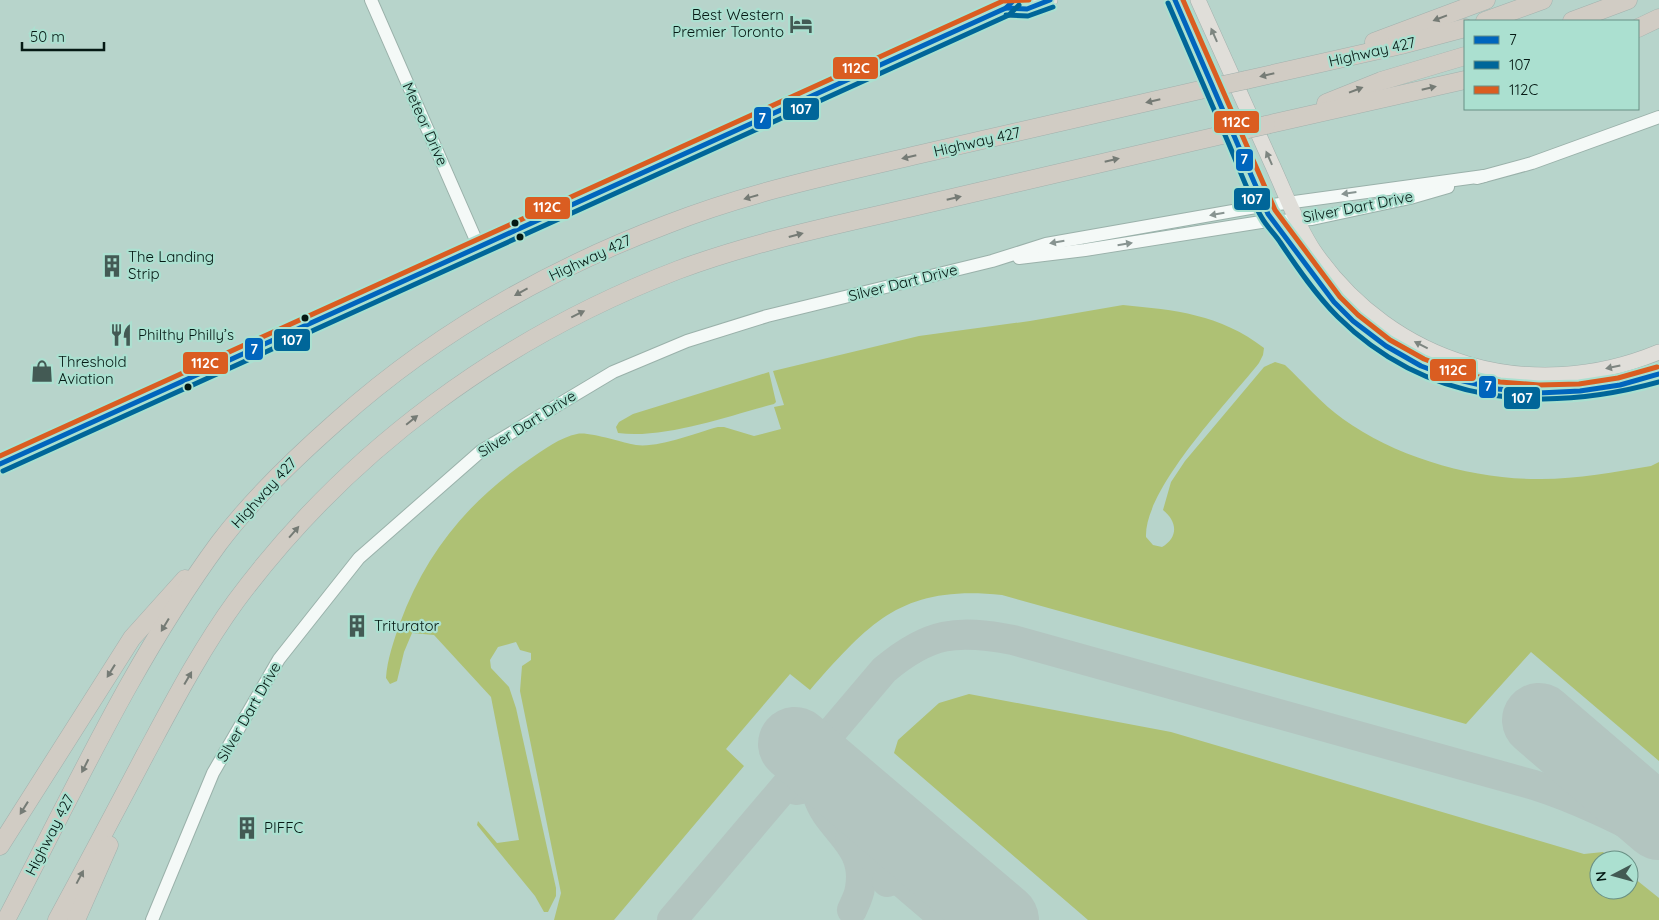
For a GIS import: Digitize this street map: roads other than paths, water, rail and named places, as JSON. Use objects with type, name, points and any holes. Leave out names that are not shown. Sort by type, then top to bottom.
[{"type":"highway","points":[[1288,70],[1418,26],[1486,0]]},
{"type":"highway","points":[[1489,20],[1543,0]]},
{"type":"highway","points":[[1575,20],[1628,0]]},
{"type":"highway","points":[[1639,28],[1659,18]]},
{"type":"highway","points":[[1639,29],[1659,22]]},
{"type":"highway","name":"Highway 427","points":[[6,920],[122,698],[183,595],[221,540],[303,451],[354,405],[407,364],[496,306],[576,263],[668,224],[779,189],[1401,45],[1464,28]]},
{"type":"highway","points":[[1272,124],[1372,84],[1464,56]]},
{"type":"highway","points":[[57,920],[164,720],[231,609],[298,526],[341,483],[413,419],[477,372],[521,345],[622,293],[681,269],[732,253],[810,232],[1464,80]]},
{"type":"highway","points":[[0,846],[132,638],[150,615],[221,540]]},
{"type":"highway","points":[[76,920],[164,720]]},
{"type":"main road","points":[[0,464],[479,248],[1010,4],[1027,9],[1050,0]]},
{"type":"main road","points":[[1175,0],[1273,221],[1322,290],[1353,322],[1378,342],[1409,360],[1480,387],[1558,394],[1599,390],[1631,384],[1659,374]]},
{"type":"main road","points":[[1198,0],[1297,220],[1313,249],[1336,280],[1362,306],[1395,331],[1456,361],[1514,374],[1552,376],[1585,373],[1619,366],[1659,352]]},
{"type":"street","name":"Meteor Drive","points":[[371,0],[479,248]]},
{"type":"street","name":"Silver Dart Drive","points":[[992,261],[1084,250],[1273,221],[1297,220],[1410,198],[1541,160],[1659,117]]},
{"type":"street","name":"Silver Dart Drive","points":[[152,920],[213,773],[279,659],[359,558],[480,451],[613,372],[687,341],[767,316],[992,261],[1046,244],[1265,206],[1484,176]]},
{"type":"street","name":"Silver Dart Drive","points":[[161,920],[171,876]]},
{"type":"place","name":"Best Western Premier Toronto","points":[[801,24]]},
{"type":"place","name":"The Landing Strip","points":[[112,266]]},
{"type":"place","name":"Philthy Philly’s","points":[[121,335]]},
{"type":"place","name":"Threshold Aviation","points":[[42,371]]},
{"type":"place","name":"Triturator","points":[[357,626]]},
{"type":"place","name":"PIFFC","points":[[247,828]]}]
